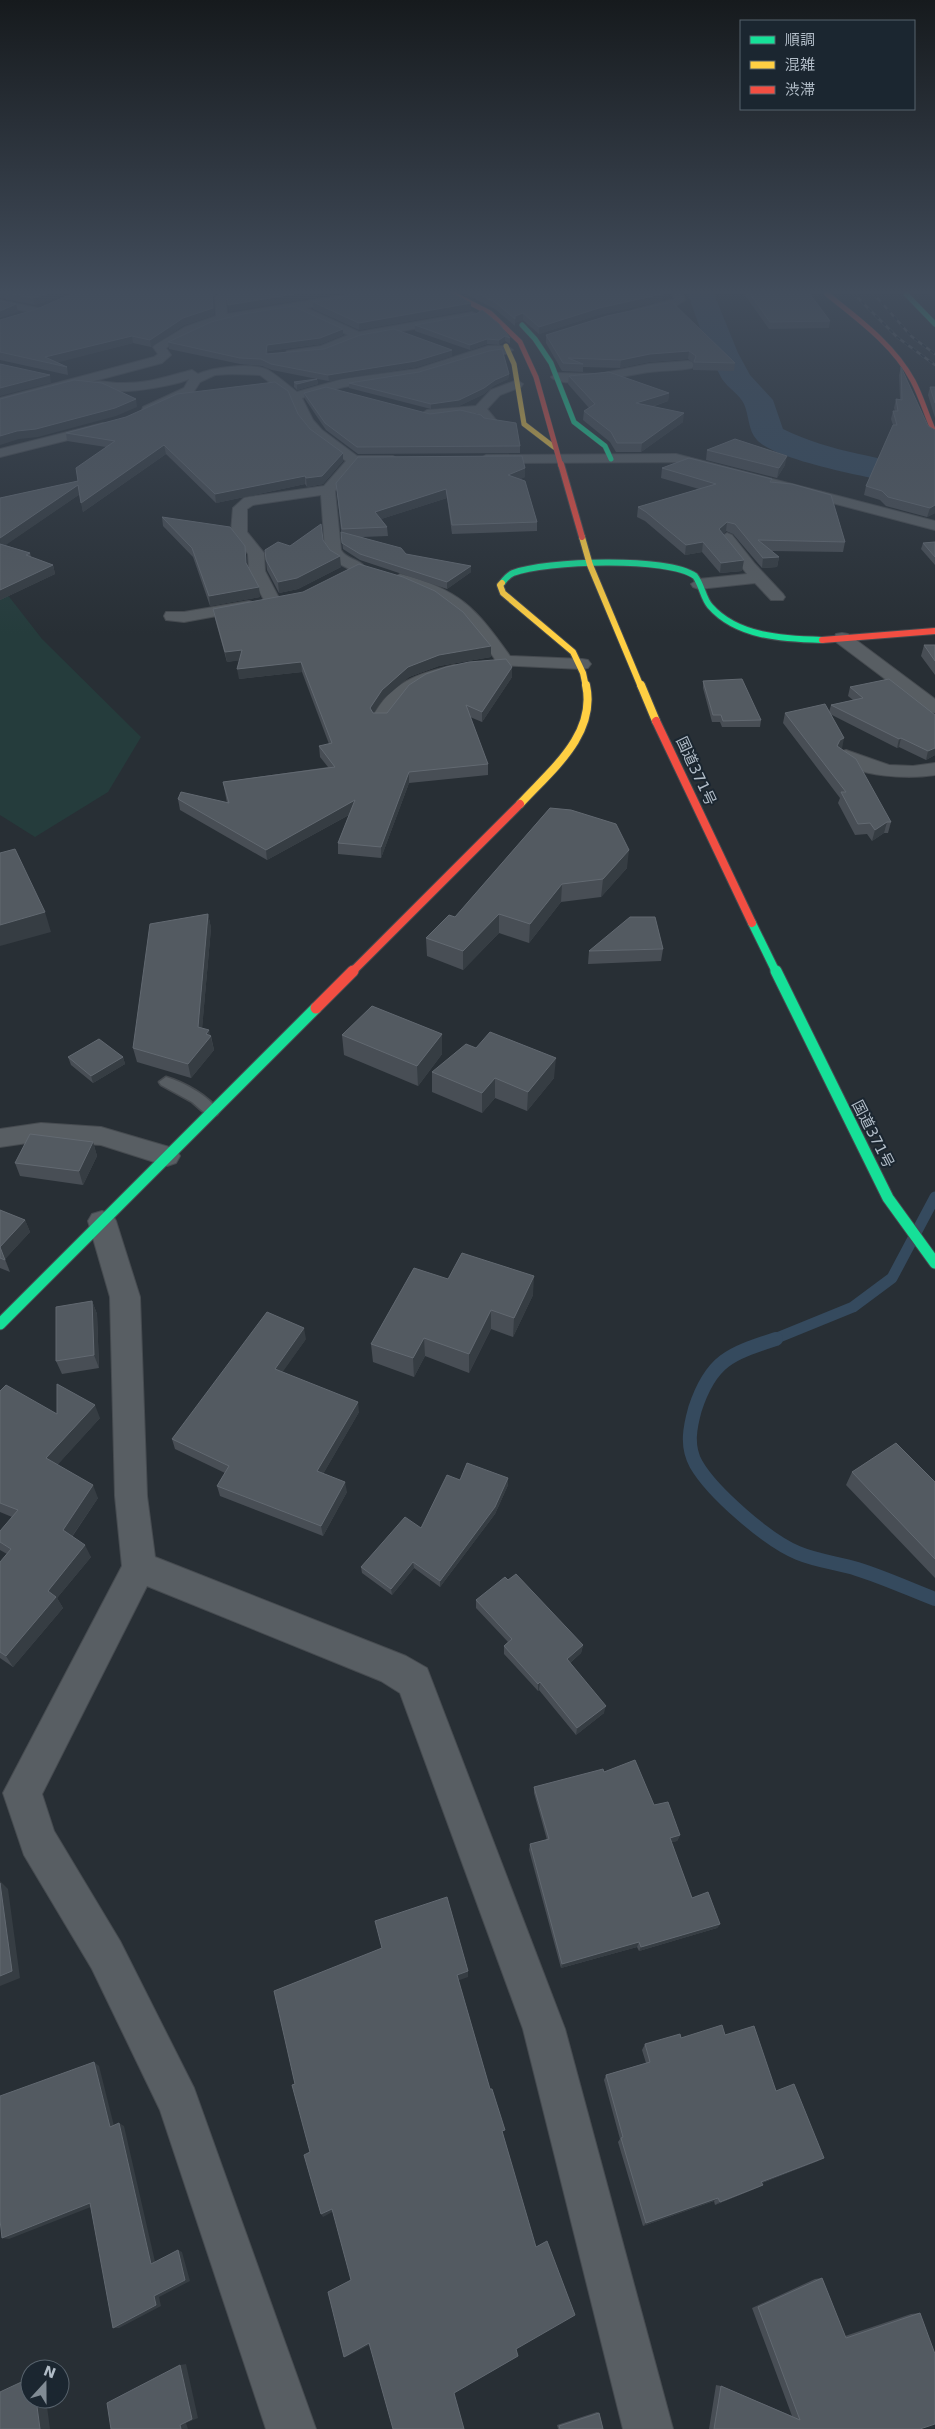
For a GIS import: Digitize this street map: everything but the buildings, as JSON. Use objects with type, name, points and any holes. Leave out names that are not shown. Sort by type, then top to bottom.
[{"type":"main road","points":[[521,407],[524,424],[556,453]]},
{"type":"main road","name":"国道371号","points":[[544,407],[590,565],[666,743],[788,998],[888,1198],[935,1263]]},
{"type":"main road","points":[[565,407],[575,424],[608,448],[611,459]]},
{"type":"main road","points":[[925,407],[935,434]]},
{"type":"main road","points":[[0,1324],[526,798],[577,741],[588,705],[587,682],[582,664],[560,641],[507,597],[500,585],[503,580],[514,573],[539,568],[635,562],[671,565],[691,572],[709,605],[719,615],[752,630],[780,637],[842,638],[935,631]]},
{"type":"street","points":[[137,415],[153,407]]},
{"type":"street","points":[[300,407],[307,421],[317,433],[354,460],[404,460]]},
{"type":"street","points":[[413,410],[431,414],[480,409],[489,420]]},
{"type":"street","points":[[0,453],[116,423]]},
{"type":"street","points":[[477,459],[556,453],[611,459],[655,457],[694,461],[935,526]]},
{"type":"street","points":[[172,616],[184,617],[281,600],[258,571],[256,553],[239,532],[240,508],[249,501],[328,490],[354,460]]},
{"type":"street","points":[[328,490],[332,550],[350,571],[378,573],[438,592],[454,602],[478,624],[505,662]]},
{"type":"street","points":[[727,538],[758,578],[777,597]]},
{"type":"street","points":[[699,584],[758,578]]},
{"type":"street","points":[[842,638],[935,708]]},
{"type":"street","points":[[381,718],[411,683],[428,676],[505,662],[582,664]]},
{"type":"street","points":[[846,756],[860,764],[892,770],[919,772],[935,769]]},
{"type":"street","points":[[0,1138],[41,1132],[100,1136],[167,1156]]},
{"type":"street","points":[[102,1221],[126,1297],[131,1496],[139,1567],[22,1793],[38,1841],[106,1955],[179,2103],[291,2429]]},
{"type":"street","points":[[139,1567],[393,1668],[414,1681],[544,2028],[648,2429]]},
{"type":"lane","points":[[166,1082],[197,1099],[212,1112]]},
{"type":"green space","points":[[0,585],[42,639],[141,737],[108,792],[35,837],[0,815]]},
{"type":"waterway","points":[[760,407],[769,434],[788,444],[828,457],[935,481]]},
{"type":"waterway","points":[[772,1340],[853,1307],[892,1278],[935,1197]]},
{"type":"waterway","points":[[776,1339],[746,1349],[724,1361],[708,1380],[695,1409],[690,1430],[691,1450],[696,1464],[714,1488],[727,1501],[757,1527],[786,1547],[805,1556],[867,1572],[935,1599]]},
{"type":"traffic: fast","points":[[568,407],[574,422],[605,446],[611,459]]},
{"type":"traffic: fast","points":[[502,583],[513,573],[550,566],[631,563],[677,568],[695,576],[709,605],[731,624],[746,630],[777,637],[822,640]]},
{"type":"traffic: fast","points":[[752,923],[888,1198],[935,1263]]},
{"type":"traffic: fast","points":[[0,1324],[316,1008]]},
{"type":"traffic: slow","points":[[521,407],[524,424],[554,447]]},
{"type":"traffic: slow","points":[[582,537],[590,565],[656,721]]},
{"type":"traffic: slow","points":[[502,583],[500,585],[503,593],[573,652],[583,673],[588,695],[586,718],[573,747],[520,804]]},
{"type":"traffic: jam","points":[[545,407],[582,537]]},
{"type":"traffic: jam","points":[[924,407],[935,434]]},
{"type":"traffic: jam","points":[[822,640],[935,631]]},
{"type":"traffic: jam","points":[[656,721],[752,923]]},
{"type":"traffic: jam","points":[[316,1008],[520,804]]}]
